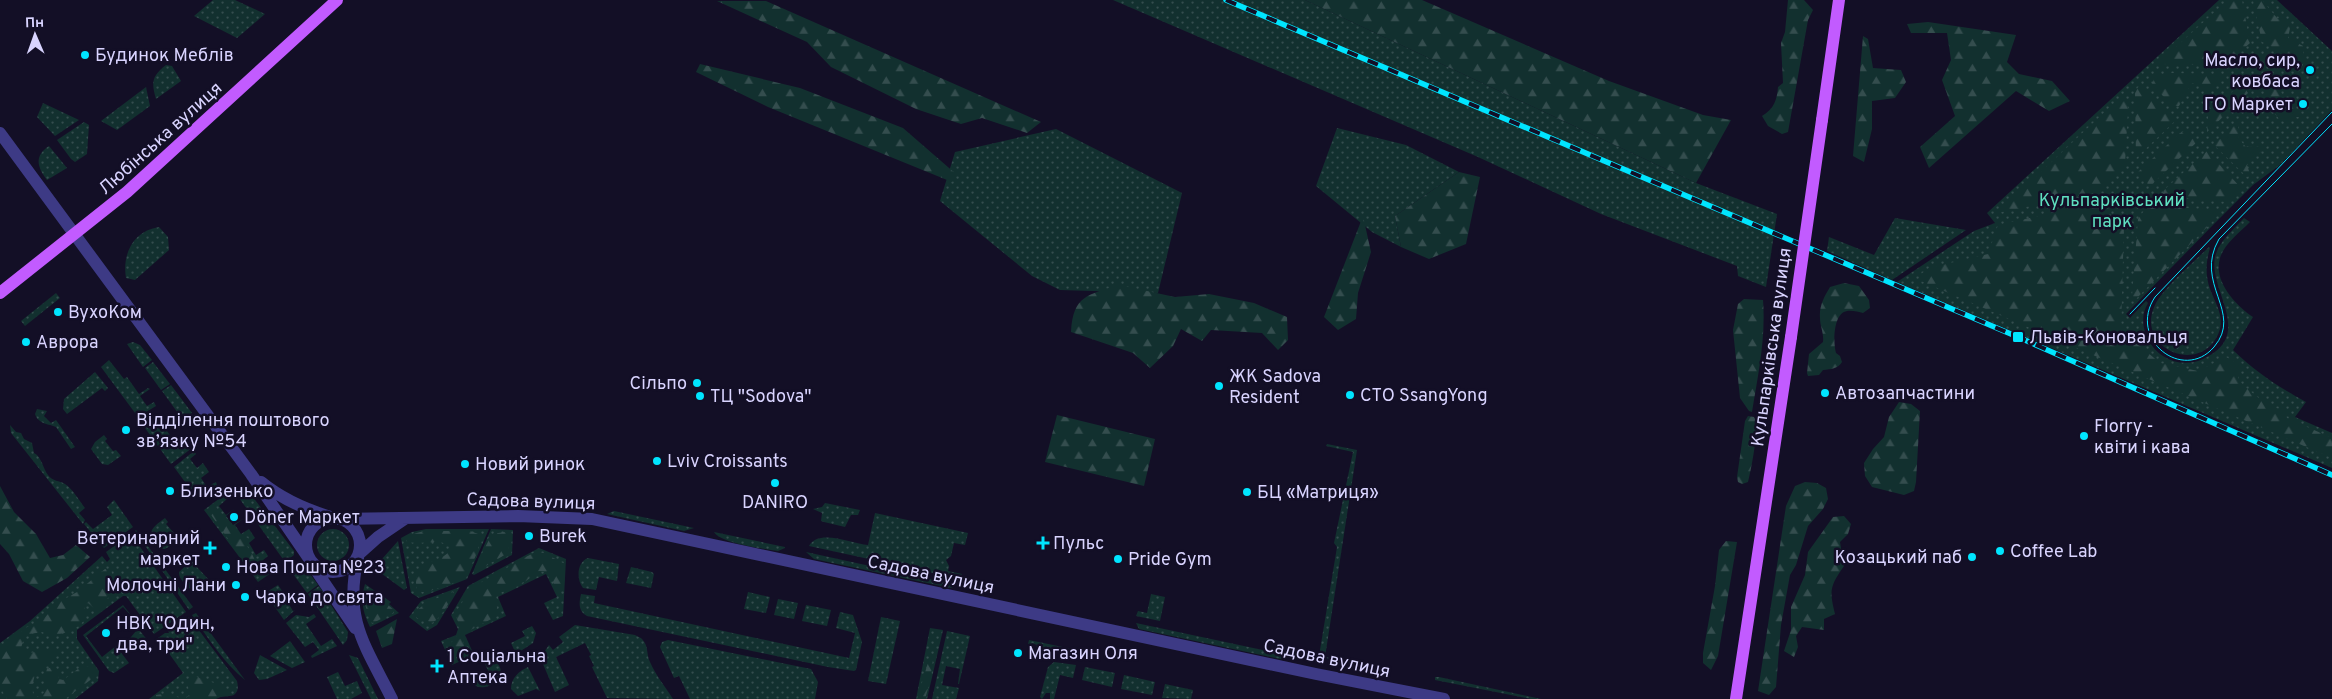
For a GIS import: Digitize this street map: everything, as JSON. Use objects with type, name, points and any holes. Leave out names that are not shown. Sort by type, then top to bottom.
[{"type":"main road","name":"Любінська вулиця","points":[[0,293],[133,187],[337,0]]},
{"type":"main road","name":"Кульпарківська вулиця","points":[[1736,699],[1839,0]]},
{"type":"street","points":[[0,133],[251,474],[364,643],[392,699]]},
{"type":"street","points":[[251,474],[281,498],[298,506],[345,521],[356,530],[359,538],[359,554],[353,579],[352,604],[364,643]]},
{"type":"street","name":"Садова вулиця","points":[[336,518],[373,520],[408,517],[518,516],[592,519],[1323,676],[1444,699]]},
{"type":"street","points":[[336,518],[318,522],[307,535],[305,544],[311,562],[325,572],[333,573],[349,568],[359,554],[408,517]]},
{"type":"green space","points":[[213,0],[235,0],[265,14],[237,38],[194,16]]},
{"type":"green space","points":[[1113,0],[1305,0],[1696,183],[1777,214],[1766,287],[1738,276],[1737,266],[1601,214],[1478,157]]},
{"type":"green space","points":[[1305,0],[1422,0],[1609,81],[1703,115],[1731,120],[1696,183]]},
{"type":"green space","points":[[1788,0],[1804,0],[1813,10],[1808,20],[1788,132],[1782,134],[1768,126],[1762,116],[1772,107],[1776,100],[1778,87],[1783,83],[1781,43],[1785,32]]},
{"type":"green space","name":"Кульпарківський парк","points":[[2219,0],[2277,0],[2332,51],[2332,110],[2280,165],[2253,185],[2126,314],[2130,318],[2146,301],[2148,303],[2143,317],[2145,332],[2152,346],[2172,361],[2183,363],[2198,361],[2218,349],[2226,338],[2228,325],[2215,270],[2215,257],[2223,241],[2244,218],[2250,222],[2233,238],[2220,258],[2220,275],[2227,292],[2239,306],[2253,317],[2233,350],[2268,379],[2306,402],[2295,417],[2332,433],[2332,468],[1897,282],[1974,231],[1995,223],[1987,213]]},
{"type":"green space","points":[[2228,0],[2242,0],[2250,43],[2225,65],[2157,64]]},
{"type":"green space","points":[[2253,0],[2262,0],[2277,18],[2288,23],[2290,28],[2288,38],[2303,46],[2304,63],[2298,73],[2275,53],[2271,46],[2262,42]]},
{"type":"green space","points":[[717,1],[766,1],[1041,122],[1027,133],[982,118],[961,124],[916,109],[831,67],[807,42]]},
{"type":"green space","points":[[1928,22],[2016,35],[2007,62],[2019,74],[2052,81],[2070,101],[2049,111],[2016,91],[1929,168],[1920,147],[1955,116],[1942,80],[1951,60],[1947,33],[1911,33],[1907,24]]},
{"type":"green space","points":[[1863,36],[1868,39],[1873,68],[1901,70],[1906,82],[1895,98],[1872,101],[1872,129],[1864,162],[1853,156]]},
{"type":"green space","points":[[700,64],[800,88],[903,128],[956,174],[952,182],[768,107],[696,72]]},
{"type":"green space","points":[[166,65],[172,66],[181,81],[156,99],[153,88],[155,76]]},
{"type":"green space","points":[[2171,73],[2215,74],[2221,77],[2207,91],[2194,83],[2191,84],[2179,106],[2173,106],[2152,85],[2155,76]]},
{"type":"green space","points":[[2242,84],[2248,93],[2207,132],[2209,104],[2227,96]]},
{"type":"green space","points":[[146,87],[150,106],[117,130],[101,121]]},
{"type":"green space","points":[[2138,87],[2143,88],[2175,121],[2136,158],[2135,93]]},
{"type":"green space","points":[[2275,88],[2279,88],[2284,98],[2300,113],[2299,117],[2294,117],[2287,123],[2280,120],[2270,108],[2259,113],[2254,112],[2253,107]]},
{"type":"green space","points":[[2125,93],[2128,108],[2125,164],[2098,192],[1997,213]]},
{"type":"green space","points":[[43,103],[79,120],[55,136],[37,117]]},
{"type":"green space","points":[[84,122],[89,125],[87,154],[75,162],[57,140]]},
{"type":"green space","points":[[2236,122],[2238,124],[2239,139],[2246,147],[2267,146],[2247,165],[2250,174],[2247,177],[2214,145]]},
{"type":"green space","points":[[1337,128],[1406,145],[1459,172],[1395,216],[1401,247],[1372,232],[1316,186]]},
{"type":"green space","points":[[1056,129],[1182,193],[1158,293],[1060,290],[1032,276],[940,201],[955,152]]},
{"type":"green space","points":[[2187,130],[2197,142],[2150,186],[2139,176],[2138,172],[2180,133]]},
{"type":"green space","points":[[49,146],[67,168],[47,180],[39,166],[39,158]]},
{"type":"green space","points":[[2207,151],[2242,189],[2228,202],[2163,196],[2163,191]]},
{"type":"green space","points":[[1459,172],[1480,177],[1466,244],[1429,259],[1401,247],[1395,216]]},
{"type":"green space","points":[[2093,204],[2120,219],[2124,224],[2121,330],[2160,363],[2198,371],[2226,357],[2240,365],[2238,380],[2254,394],[2265,402],[2284,411],[2287,418],[2332,438],[2332,458],[1921,281],[1921,274],[1929,268],[1988,254],[1998,225]]},
{"type":"green space","points":[[2151,206],[2221,210],[2213,221],[2135,300],[2132,296],[2138,219],[2146,208]]},
{"type":"green space","points":[[1363,216],[1371,252],[1358,293],[1356,319],[1338,330],[1324,317]]},
{"type":"green space","points":[[1895,218],[1966,230],[1892,280],[1827,251],[1829,237],[1874,255]]},
{"type":"green space","points":[[159,227],[168,237],[169,250],[135,280],[126,278],[126,260],[131,245],[142,233]]},
{"type":"green space","points":[[2209,247],[2207,279],[2220,315],[2221,326],[2219,332],[2211,346],[2199,353],[2186,355],[2173,352],[2162,345],[2154,334],[2151,321],[2155,305],[2172,283]]},
{"type":"green space","points":[[1844,283],[1859,286],[1869,300],[1870,308],[1863,313],[1847,311],[1842,313],[1835,329],[1834,342],[1836,353],[1840,356],[1842,362],[1836,367],[1823,370],[1819,375],[1808,376],[1809,354],[1823,342],[1820,321],[1822,302],[1830,287]]},
{"type":"green space","points":[[1119,285],[1175,297],[1209,294],[1254,303],[1287,317],[1288,340],[1278,350],[1262,333],[1211,330],[1202,341],[1181,329],[1173,346],[1150,368],[1133,353],[1071,332],[1075,310],[1084,298]]},
{"type":"green space","points":[[56,293],[60,298],[25,326],[21,321]]},
{"type":"green space","points":[[1744,299],[1763,300],[1764,314],[1759,370],[1752,412],[1749,411],[1740,398],[1733,330],[1738,304]]},
{"type":"green space","points":[[133,342],[140,345],[152,360],[143,367],[127,344]]},
{"type":"green space","points":[[109,360],[124,379],[127,377],[139,394],[148,388],[150,389],[140,396],[147,406],[154,402],[156,406],[138,417],[101,367]]},
{"type":"green space","points":[[153,362],[170,384],[161,390],[145,368]]},
{"type":"green space","points":[[95,372],[108,388],[105,391],[102,388],[67,414],[63,409],[64,399]]},
{"type":"green space","points":[[171,385],[192,413],[183,420],[162,391]]},
{"type":"green space","points":[[1899,402],[1911,404],[1920,411],[1916,482],[1914,491],[1904,495],[1872,487],[1865,476],[1864,463],[1884,437],[1889,417]]},
{"type":"green space","points":[[37,409],[47,411],[44,416],[51,423],[56,420],[75,447],[71,449],[56,427],[44,423],[36,417]]},
{"type":"green space","points":[[1057,415],[1155,439],[1144,486],[1045,462]]},
{"type":"green space","points":[[1748,416],[1754,417],[1756,422],[1756,438],[1748,482],[1742,484],[1738,482],[1737,477],[1745,421]]},
{"type":"green space","points":[[156,418],[166,430],[175,423],[167,431],[176,444],[185,438],[192,448],[171,464],[145,428]]},
{"type":"green space","points":[[10,425],[16,432],[21,433],[24,439],[32,443],[34,453],[39,457],[50,477],[71,489],[85,508],[79,513],[85,520],[83,524],[11,433]]},
{"type":"green space","points":[[104,435],[107,439],[105,441],[113,451],[116,450],[121,456],[108,465],[102,464],[91,449],[95,442]]},
{"type":"green space","points":[[1327,444],[1357,450],[1325,657],[1345,661],[1344,663],[1319,656],[1337,547],[1334,543],[1353,452],[1326,446]]},
{"type":"green space","points":[[194,451],[196,454],[190,459],[197,468],[203,463],[209,472],[201,478],[207,487],[216,482],[217,485],[196,497],[174,467]]},
{"type":"green space","points":[[1805,482],[1817,483],[1826,488],[1828,499],[1823,509],[1808,526],[1796,565],[1790,575],[1781,625],[1776,687],[1769,695],[1758,691],[1786,506],[1795,486]]},
{"type":"green space","points":[[0,486],[14,512],[36,534],[50,558],[63,555],[76,545],[90,557],[67,578],[42,592],[23,581],[9,554],[0,544]]},
{"type":"green space","points":[[244,489],[249,492],[294,551],[294,555],[285,562],[234,491]]},
{"type":"green space","points":[[224,495],[227,499],[219,506],[226,515],[234,509],[226,516],[233,525],[243,519],[235,525],[241,534],[249,529],[255,538],[249,543],[256,555],[264,550],[268,556],[257,565],[262,571],[267,567],[271,573],[258,582],[204,510]]},
{"type":"green space","points":[[114,500],[133,527],[104,548],[84,524],[86,522],[93,529],[112,515],[107,507]]},
{"type":"green space","points":[[825,503],[860,510],[858,515],[851,515],[845,527],[821,521],[822,513],[813,509],[822,507]]},
{"type":"green space","points":[[213,506],[216,507],[235,532],[248,538],[247,546],[262,575],[260,577],[253,574],[209,512]]},
{"type":"green space","points":[[614,511],[694,528],[684,531],[607,514]]},
{"type":"green space","points":[[875,513],[968,533],[965,545],[954,543],[951,556],[946,560],[949,566],[948,571],[962,574],[961,579],[809,546],[820,538],[836,538],[868,545]]},
{"type":"green space","points":[[1844,516],[1851,524],[1848,534],[1840,542],[1844,566],[1832,588],[1835,614],[1824,619],[1824,630],[1802,627],[1796,636],[1798,647],[1794,657],[1784,651],[1791,630],[1791,607],[1805,575],[1808,552],[1833,517]]},
{"type":"green space","points":[[165,518],[168,522],[166,524],[180,540],[165,549],[157,546],[152,539],[151,532]]},
{"type":"green space","points":[[333,529],[344,534],[349,545],[344,556],[333,561],[322,556],[317,545],[322,534]]},
{"type":"green space","points":[[426,529],[489,529],[467,579],[419,598],[411,593],[401,538],[412,532]]},
{"type":"green space","points":[[491,529],[513,530],[512,555],[474,575],[472,574]]},
{"type":"green space","points":[[135,531],[193,607],[189,610]]},
{"type":"green space","points":[[424,531],[470,531],[481,535],[477,553],[465,579],[427,592],[417,590],[416,579],[418,571],[422,566],[441,558],[452,548],[447,544],[436,542],[412,543],[406,541],[406,536]]},
{"type":"green space","points":[[505,532],[511,535],[508,553],[477,571],[475,567],[492,534]]},
{"type":"green space","points":[[714,532],[785,548],[778,551],[743,545],[718,536]]},
{"type":"green space","points":[[131,534],[186,612],[154,634],[126,596],[123,596],[77,630],[77,639],[99,671],[98,681],[75,699],[0,699],[0,643],[30,621],[102,556],[107,562],[110,559],[106,552]]},
{"type":"green space","points":[[398,541],[407,588],[404,590],[374,568]]},
{"type":"green space","points":[[1726,541],[1737,542],[1718,656],[1711,670],[1703,663],[1703,653],[1715,586],[1719,550]]},
{"type":"green space","points":[[539,548],[566,559],[563,616],[553,620],[544,603],[557,597],[546,574],[498,597],[506,616],[465,635],[474,655],[452,665],[441,641],[456,635],[458,629],[451,615],[468,586]]},
{"type":"green space","points":[[535,552],[544,553],[565,564],[564,585],[561,591],[557,591],[549,573],[539,571],[526,581],[496,595],[494,599],[498,610],[497,616],[465,633],[463,637],[465,653],[462,656],[453,657],[447,646],[455,639],[461,629],[455,614],[471,588]]},
{"type":"green space","points":[[806,552],[957,585],[951,588],[814,559]]},
{"type":"green space","points":[[194,558],[197,563],[195,565],[210,581],[197,590],[188,587],[179,574]]},
{"type":"green space","points":[[588,558],[619,564],[617,581],[599,577],[596,590],[583,588],[579,580],[579,571],[584,560]]},
{"type":"green space","points":[[302,567],[305,567],[318,585],[307,593],[293,574]]},
{"type":"green space","points":[[631,567],[654,574],[651,588],[626,583]]},
{"type":"green space","points":[[105,569],[110,569],[116,586],[116,592],[107,599],[101,611],[96,610],[88,603],[84,605],[86,618],[77,627],[54,635],[42,632],[30,634],[24,638],[21,648],[30,653],[47,649],[58,649],[57,656],[41,667],[35,675],[33,694],[38,697],[45,692],[47,669],[54,666],[58,670],[59,679],[63,680],[78,669],[86,666],[96,668],[93,678],[65,699],[7,699],[0,687],[0,649],[27,627],[38,624],[61,601],[77,592]]},
{"type":"green space","points":[[365,584],[391,602],[389,604],[399,613],[370,627],[363,606]]},
{"type":"green space","points":[[278,585],[287,598],[295,592],[296,595],[287,601],[293,611],[295,610],[284,620],[265,593]]},
{"type":"green space","points":[[319,586],[348,632],[347,640],[343,645],[308,594]]},
{"type":"green space","points":[[460,587],[437,625],[427,631],[409,617],[421,601]]},
{"type":"green space","points":[[453,592],[454,594],[442,614],[432,623],[421,620],[415,615],[415,612],[427,602]]},
{"type":"green space","points":[[748,592],[770,597],[766,613],[744,609]]},
{"type":"green space","points":[[370,593],[394,610],[393,613],[373,623],[370,622],[364,600],[367,594]]},
{"type":"green space","points":[[581,594],[595,596],[594,603],[849,658],[855,633],[836,628],[840,612],[853,615],[862,642],[856,670],[828,667],[587,616],[582,612],[580,606]]},
{"type":"green space","points":[[1151,594],[1165,597],[1160,621],[1136,616],[1138,611],[1147,613]]},
{"type":"green space","points":[[778,599],[798,603],[794,619],[774,615]]},
{"type":"green space","points":[[123,605],[134,619],[123,607],[86,636],[102,657],[116,646],[129,663],[114,673],[109,671],[83,635]]},
{"type":"green space","points":[[806,605],[831,610],[827,626],[802,621]]},
{"type":"green space","points":[[196,613],[245,680],[230,666],[210,641],[192,615]]},
{"type":"green space","points":[[314,614],[316,617],[306,624],[321,646],[332,639],[337,646],[312,658],[311,656],[319,650],[313,642],[305,647],[286,623],[296,615],[309,617]]},
{"type":"green space","points":[[189,617],[237,681],[237,692],[234,695],[228,696],[193,699],[149,699],[183,673],[158,638],[165,633],[169,633],[168,631],[175,626],[178,627],[178,624]]},
{"type":"green space","points":[[881,617],[900,621],[886,684],[868,681]]},
{"type":"green space","points":[[397,619],[392,644],[382,648],[376,631]]},
{"type":"green space","points":[[1136,623],[1286,655],[1285,660],[1139,629]]},
{"type":"green space","points":[[575,625],[635,635],[641,639],[646,644],[652,667],[673,699],[607,698],[592,667],[594,666],[589,656],[591,655],[585,643],[556,657],[569,685],[555,692],[543,664],[542,655],[549,645],[553,650],[563,642],[559,637]]},
{"type":"green space","points":[[532,626],[536,633],[533,643],[516,654],[511,643],[525,636],[522,631]]},
{"type":"green space","points":[[930,628],[943,630],[927,699],[916,699]]},
{"type":"green space","points":[[136,631],[140,631],[149,642],[144,649],[139,651],[126,643]]},
{"type":"green space","points":[[947,631],[970,636],[959,684],[960,669],[946,666],[942,685],[959,688],[956,699],[932,699]]},
{"type":"green space","points":[[668,640],[811,669],[818,682],[815,699],[690,699],[679,676],[674,678],[660,647],[662,642]]},
{"type":"green space","points":[[1029,640],[1082,651],[1081,657],[1078,657],[1078,654],[1068,655],[1068,652],[1062,650],[1061,653],[1036,647],[1037,645],[1032,643],[1031,645],[1028,644]]},
{"type":"green space","points":[[290,641],[305,662],[292,668],[270,656]]},
{"type":"green space","points":[[260,655],[287,670],[267,679],[259,680],[254,673]]},
{"type":"green space","points":[[349,655],[358,658],[378,699],[371,699]]},
{"type":"green space","points":[[930,656],[933,657],[931,678],[925,699],[917,699]]},
{"type":"green space","points":[[495,661],[501,671],[497,681],[487,686],[476,686],[473,683],[490,675],[485,664]]},
{"type":"green space","points":[[1054,662],[1076,665],[1073,678],[1060,675],[1054,699],[1050,699],[1050,693],[1046,693],[1042,699],[1040,697],[1048,667]]},
{"type":"green space","points":[[528,667],[540,691],[536,689],[518,696],[511,689],[512,681]]},
{"type":"green space","points":[[1085,667],[1115,673],[1112,687],[1082,680]]},
{"type":"green space","points":[[338,672],[345,686],[357,681],[362,693],[351,699],[337,699],[327,677]]},
{"type":"green space","points":[[1124,675],[1155,682],[1152,695],[1121,689]]},
{"type":"green space","points":[[194,676],[220,685],[226,691],[223,696],[216,699],[156,699],[156,695],[160,694],[186,698],[190,694],[187,683],[189,678]]},
{"type":"green space","points":[[1435,677],[1541,699],[1531,699],[1435,680]]},
{"type":"green space","points":[[1165,684],[1193,690],[1191,699],[1162,698]]},
{"type":"tram line","points":[[2332,112],[2155,297],[2148,313],[2148,328],[2153,341],[2162,351],[2174,358],[2188,360],[2201,357],[2214,347],[2222,334],[2224,322],[2211,270],[2213,255],[2219,239],[2332,124]]},
{"type":"tram line","points":[[2130,314],[2155,288]]},
{"type":"railway","points":[[1226,0],[2018,337],[2332,475]]},
{"type":"place","name":"Будинок Меблів","points":[[85,55]]},
{"type":"place","name":"Масло, сир, ковбаса","points":[[2310,70]]},
{"type":"place","name":"ГО Маркет","points":[[2303,104]]},
{"type":"place","name":"ВухоКом","points":[[58,312]]},
{"type":"place","name":"Львів-Коновальця","points":[[2018,337]]},
{"type":"place","name":"Аврора","points":[[26,342]]},
{"type":"place","name":"Сільпо","points":[[697,383]]},
{"type":"place","name":"ЖК Sadova Resident","points":[[1219,386]]},
{"type":"place","name":"Автозапчастини","points":[[1825,393]]},
{"type":"place","name":"СТО SsangYong","points":[[1350,395]]},
{"type":"place","name":"ТЦ \"Sodova\"","points":[[700,396]]},
{"type":"place","name":"Відділення поштового зв’язку №54","points":[[126,430]]},
{"type":"place","name":"Florry - квіти і кава","points":[[2084,436]]},
{"type":"place","name":"Lviv Croissants","points":[[657,461]]},
{"type":"place","name":"Новий ринок","points":[[465,464]]},
{"type":"place","name":"DANIRO","points":[[775,483]]},
{"type":"place","name":"Близенько","points":[[170,491]]},
{"type":"place","name":"БЦ «Матриця»","points":[[1247,492]]},
{"type":"place","name":"Döner Маркет","points":[[234,517]]},
{"type":"place","name":"Burek","points":[[529,536]]},
{"type":"place","name":"Пульс","points":[[1043,543]]},
{"type":"place","name":"Ветеринарний маркет","points":[[210,548]]},
{"type":"place","name":"Coffee Lab","points":[[2000,551]]},
{"type":"place","name":"Козацький паб","points":[[1972,557]]},
{"type":"place","name":"Pride Gym","points":[[1118,559]]},
{"type":"place","name":"Нова Пошта №23","points":[[226,567]]},
{"type":"place","name":"Молочні Лани","points":[[236,585]]},
{"type":"place","name":"Чарка до свята","points":[[245,597]]},
{"type":"place","name":"НВК \"Один, два, три\"","points":[[106,633]]},
{"type":"place","name":"Магазин Оля","points":[[1018,653]]},
{"type":"place","name":"1 Соціальна Аптека","points":[[437,666]]}]
